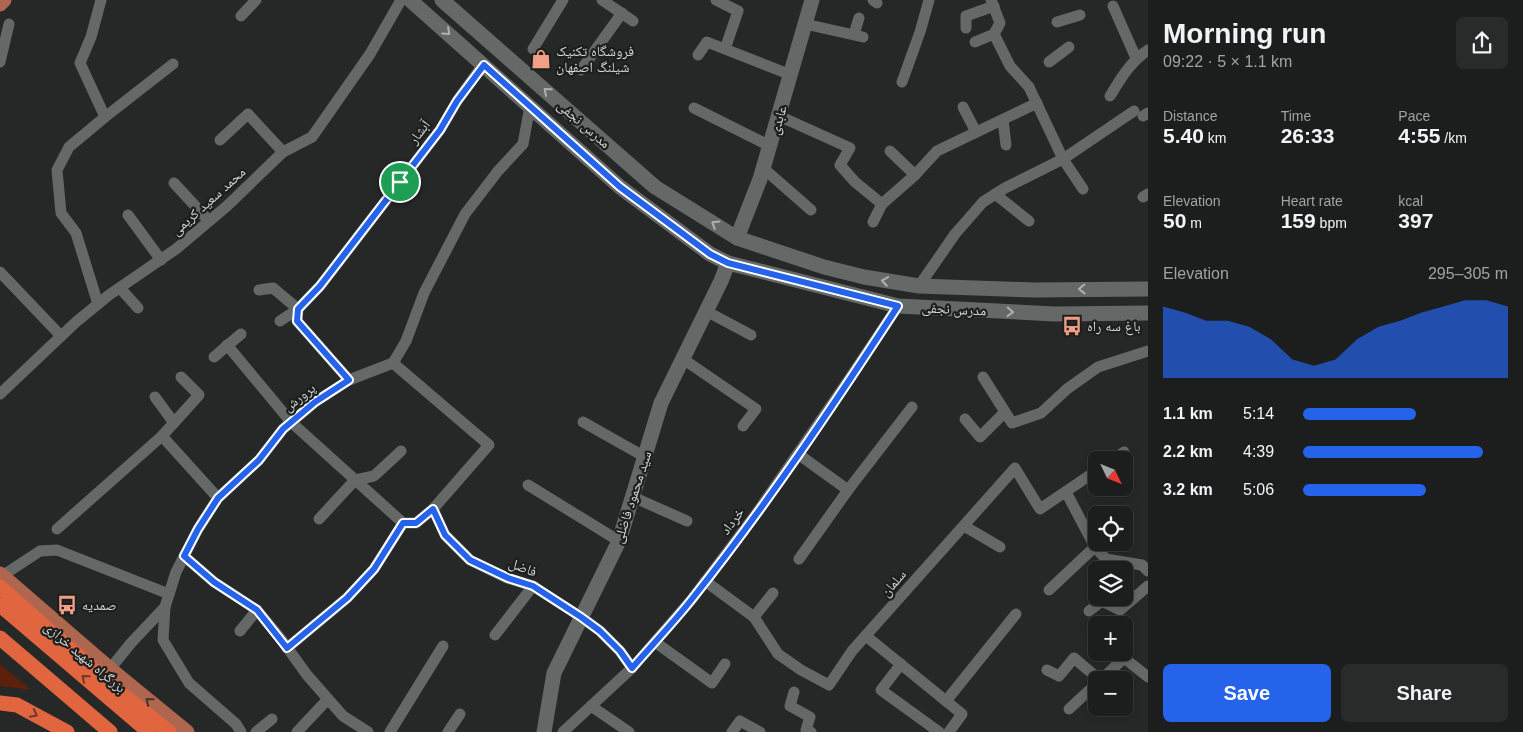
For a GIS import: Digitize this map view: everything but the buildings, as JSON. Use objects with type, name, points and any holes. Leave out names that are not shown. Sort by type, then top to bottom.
[{"type":"highway","points":[[0,579],[113,687],[169,732]]},
{"type":"highway","name":"بزرگراه شهید خرازی","points":[[0,606],[149,732]]},
{"type":"highway","points":[[0,638],[110,732]]},
{"type":"highway","points":[[0,703],[17,705],[67,732]]},
{"type":"main road","points":[[0,4],[4,0]]},
{"type":"main road","name":"مدرس نجفی","points":[[442,0],[655,187],[737,238],[824,267],[864,277],[920,286],[1034,290],[1148,289]]},
{"type":"main road","name":"عابدی","points":[[737,238],[764,168],[812,0]]},
{"type":"main road","name":"مدرس نجفی","points":[[420,3],[484,65],[620,187],[710,254],[728,263],[898,306],[1055,314],[1148,312]]},
{"type":"main road","name":"سید محمود فاضلی","points":[[544,732],[554,673],[619,541],[661,403],[728,263]]},
{"type":"main road","points":[[1112,289],[1114,313]]},
{"type":"main road","points":[[0,579],[187,732]]},
{"type":"street","points":[[102,0],[80,63],[105,117]]},
{"type":"street","points":[[241,16],[256,0]]},
{"type":"street","name":"محمد سعید کریمی","points":[[0,394],[76,322],[98,304],[176,249],[228,206],[283,152],[312,138],[370,54],[401,0]]},
{"type":"street","points":[[533,49],[563,0]]},
{"type":"street","points":[[602,0],[633,21]]},
{"type":"street","points":[[716,0],[738,11],[725,49]]},
{"type":"street","points":[[902,82],[929,0]]},
{"type":"street","points":[[966,28],[966,16],[993,3],[1000,24],[994,34],[975,42]]},
{"type":"street","points":[[1113,6],[1136,58]]},
{"type":"street","points":[[581,70],[622,14]]},
{"type":"street","points":[[1057,22],[1080,15]]},
{"type":"street","points":[[805,24],[858,36],[859,18]]},
{"type":"street","points":[[0,62],[9,24]]},
{"type":"street","points":[[994,34],[1010,66],[1029,87],[1063,159],[1082,189]]},
{"type":"street","points":[[698,55],[707,42],[790,74]]},
{"type":"street","points":[[1049,62],[1068,47]]},
{"type":"street","points":[[1110,96],[1123,74],[1136,58],[1148,50]]},
{"type":"street","points":[[98,304],[76,233],[61,213],[58,170],[69,147],[173,64]]},
{"type":"street","name":"آبشار","points":[[280,321],[298,309],[320,286],[440,130],[457,101],[484,65]]},
{"type":"street","points":[[873,222],[882,204],[915,175],[937,151],[1037,103]]},
{"type":"street","points":[[227,345],[292,422],[403,523],[416,523],[433,509],[489,445],[392,363],[406,340],[424,293],[465,214],[498,171],[523,144],[530,106]]},
{"type":"street","points":[[694,108],[770,146]]},
{"type":"street","points":[[963,108],[976,132]]},
{"type":"street","points":[[220,140],[248,114],[283,152]]},
{"type":"street","points":[[920,286],[955,234],[983,202],[1142,114]]},
{"type":"street","points":[[779,116],[850,148],[840,165],[856,182],[882,204]]},
{"type":"street","points":[[1003,120],[1006,145]]},
{"type":"street","points":[[890,152],[915,175]]},
{"type":"street","points":[[764,168],[811,210]]},
{"type":"street","points":[[174,183],[209,221]]},
{"type":"street","points":[[995,194],[1029,221]]},
{"type":"street","points":[[128,215],[161,260]]},
{"type":"street","points":[[0,272],[61,336]]},
{"type":"street","points":[[120,288],[138,308]]},
{"type":"street","points":[[259,290],[273,288],[298,309],[297,321],[349,380]]},
{"type":"street","name":"خرداد","points":[[563,732],[632,668],[705,581],[756,514],[898,306]]},
{"type":"street","points":[[706,311],[752,335]]},
{"type":"street","points":[[214,357],[240,334]]},
{"type":"street","points":[[983,377],[1012,422],[1041,413],[1067,389],[1098,367],[1148,351]]},
{"type":"street","points":[[683,359],[756,409],[743,426]]},
{"type":"street","name":"پرورش","points":[[110,669],[131,643],[165,607],[176,572],[198,529],[218,498],[259,460],[283,429],[315,402],[349,380],[392,363]]},
{"type":"street","points":[[57,529],[162,436],[199,395],[181,378]]},
{"type":"street","points":[[155,397],[174,423]]},
{"type":"street","points":[[800,559],[848,490],[912,407]]},
{"type":"street","points":[[965,419],[980,437],[1005,412]]},
{"type":"street","points":[[583,422],[645,457]]},
{"type":"street","points":[[162,436],[218,498]]},
{"type":"street","points":[[319,519],[355,480],[374,476],[400,451]]},
{"type":"street","points":[[798,454],[848,490]]},
{"type":"street","name":"سلمان","points":[[705,581],[754,617],[778,654],[801,670],[829,685],[852,651],[1015,468],[1040,509],[1088,477]]},
{"type":"street","points":[[528,485],[619,541]]},
{"type":"street","points":[[1066,492],[1088,528]]},
{"type":"street","points":[[633,497],[687,521]]},
{"type":"street","name":"فاضل","points":[[433,509],[445,535],[470,560],[508,578],[533,586],[581,617],[614,644],[632,668]]},
{"type":"street","points":[[287,648],[347,598],[374,569],[403,523]]},
{"type":"street","points":[[964,526],[1000,547]]},
{"type":"street","points":[[0,579],[40,551],[57,550],[169,594]]},
{"type":"street","points":[[1049,590],[1091,551]]},
{"type":"street","points":[[1102,551],[1106,560],[1146,566]]},
{"type":"street","points":[[184,556],[214,582],[257,610],[307,675],[343,716],[368,732]]},
{"type":"street","points":[[495,635],[533,586]]},
{"type":"street","points":[[1089,611],[1102,601],[1120,610],[1148,586]]},
{"type":"street","points":[[754,617],[773,593]]},
{"type":"street","points":[[165,607],[163,640],[167,647],[189,683],[236,724],[241,732]]},
{"type":"street","points":[[240,631],[257,610]]},
{"type":"street","points":[[946,701],[1016,614]]},
{"type":"street","points":[[866,636],[962,714],[949,732]]},
{"type":"street","points":[[654,642],[712,683],[725,664]]},
{"type":"street","points":[[390,732],[443,646]]},
{"type":"street","points":[[1047,670],[1059,676],[1074,658],[1089,671]]},
{"type":"street","points":[[1110,671],[1124,658],[1148,677]]},
{"type":"street","points":[[900,664],[881,690],[939,732]]},
{"type":"street","points":[[1069,709],[1088,691]]},
{"type":"street","points":[[794,692],[790,706],[810,717],[806,730],[810,732]]},
{"type":"street","points":[[297,732],[328,699]]},
{"type":"street","points":[[591,706],[629,732]]},
{"type":"street","points":[[448,732],[460,714]]},
{"type":"street","points":[[256,732],[272,719]]},
{"type":"street","points":[[732,732],[740,721],[760,732]]},
{"type":"shaded area","points":[[0,664],[31,690],[0,686]]},
{"type":"place","name":"فروشگاه تکنیک شیلنگ اصفهان","points":[[541,59]]},
{"type":"place","name":"باغ سه راه","points":[[1072,326]]},
{"type":"place","name":"صمدیه","points":[[67,605]]},
{"type":"route","points":[[484,65],[620,187],[710,254],[728,263],[898,306],[756,514],[692,599],[632,668],[620,651],[600,631],[581,617],[533,586],[508,578],[470,560],[445,535],[433,509],[416,523],[403,523],[374,569],[347,598],[287,648],[257,610],[214,582],[184,556],[198,529],[218,498],[259,460],[283,429],[315,402],[349,380],[297,321],[298,309],[320,286],[400,182],[440,130],[457,101],[484,65]]}]
